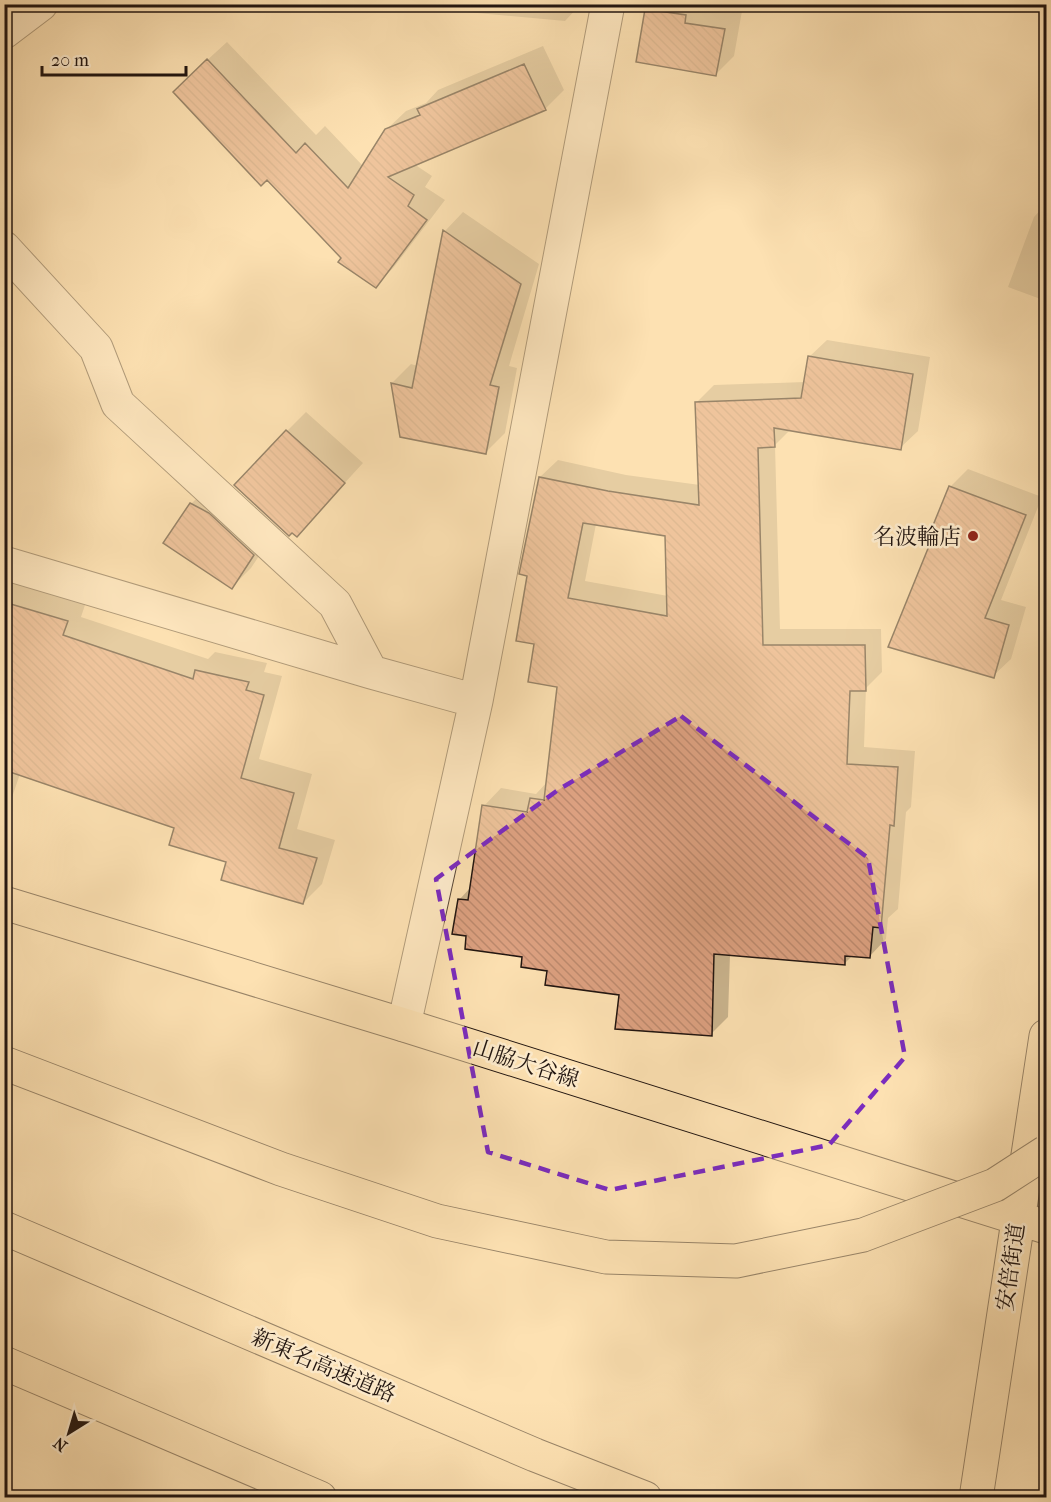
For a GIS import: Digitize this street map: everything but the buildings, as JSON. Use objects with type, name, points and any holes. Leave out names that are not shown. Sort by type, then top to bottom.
[{"type":"main road","name":"山脇大谷線","points":[[4,903],[404,1025],[1032,1223]]},
{"type":"main road","name":"安倍街道","points":[[976,1497],[1032,1223],[1047,1036]]},
{"type":"main road","points":[[4,1063],[281,1169],[437,1221],[606,1257],[736,1261],[863,1235],[995,1185],[1047,1152]]},
{"type":"main road","name":"新東名高速道路","points":[[4,1228],[535,1455],[645,1497]]},
{"type":"main road","points":[[4,1363],[320,1497]]},
{"type":"street","points":[[4,32],[41,4]]},
{"type":"street","points":[[404,1025],[476,701],[609,4]]},
{"type":"street","points":[[4,248],[96,348],[118,404],[335,604],[372,672]]},
{"type":"street","points":[[4,562],[476,701]]},
{"type":"highlighted area","points":[[681,716],[868,858],[905,1057],[829,1145],[610,1190],[488,1152],[436,879],[558,790]]},
{"type":"place","name":"名波輪店","points":[[973,536]]}]
